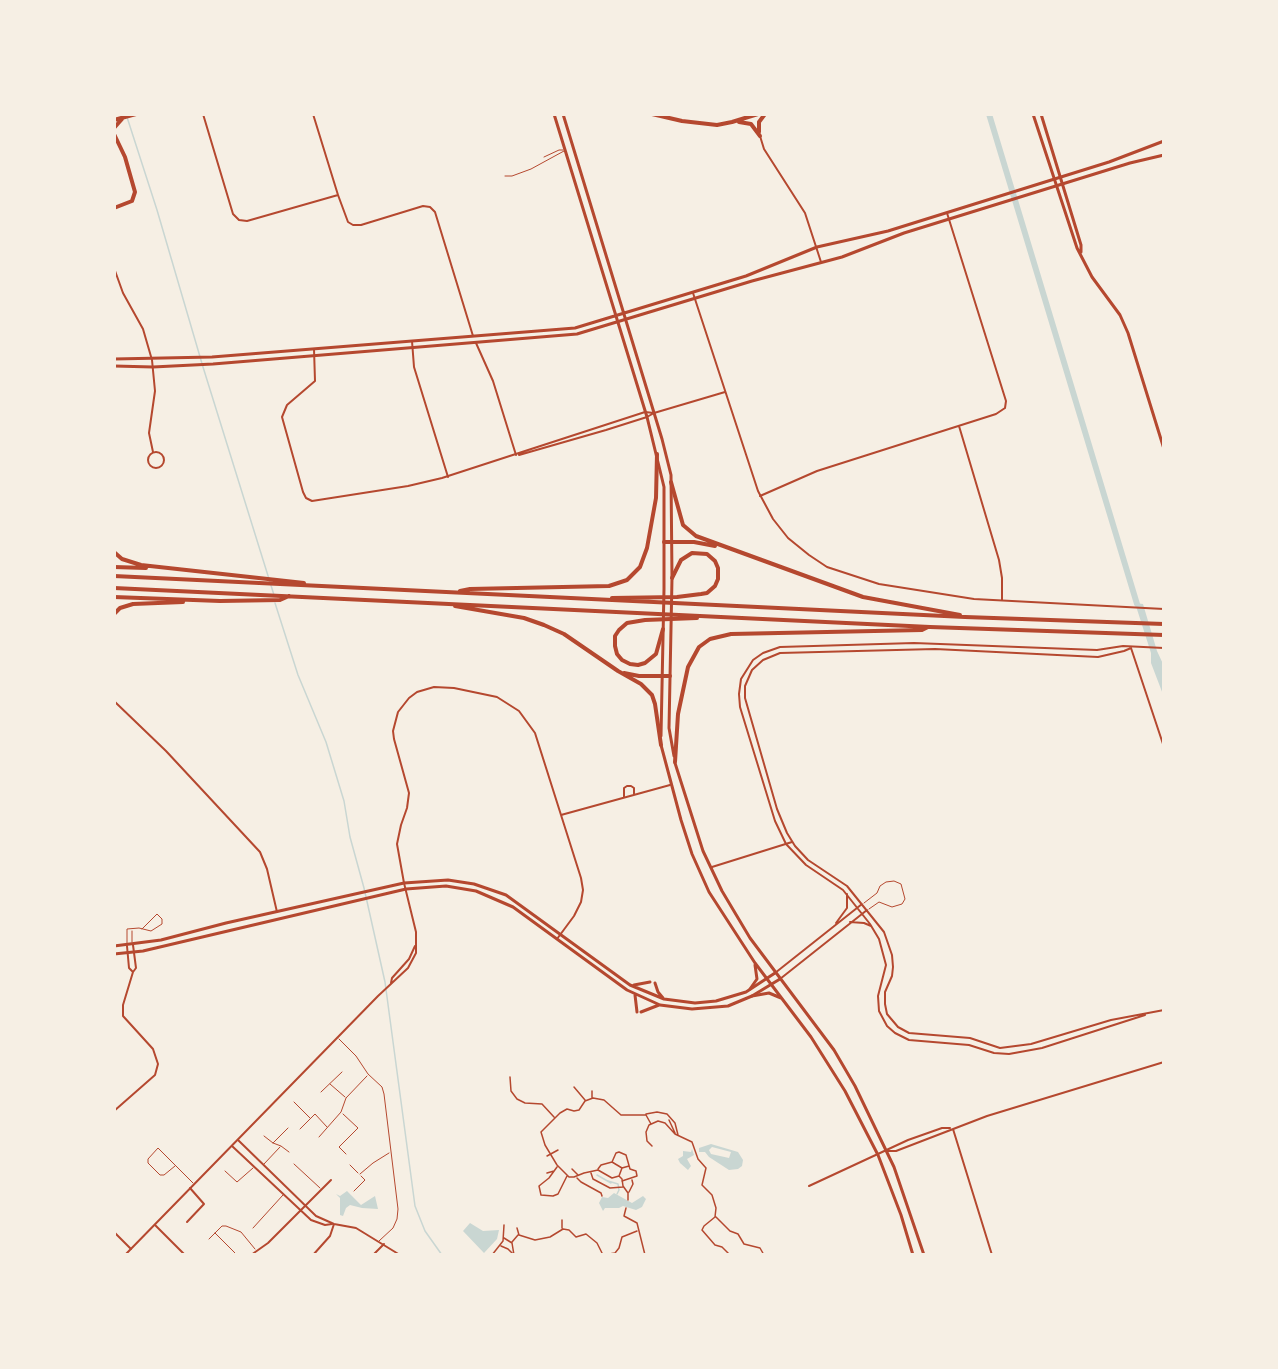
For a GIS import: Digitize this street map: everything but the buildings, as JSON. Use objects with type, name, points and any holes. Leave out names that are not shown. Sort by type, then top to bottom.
[{"type":"highway","points":[[114,120],[136,114]]},
{"type":"highway","points":[[652,114],[662,118],[701,124],[749,123],[760,136]]},
{"type":"highway","points":[[732,122],[758,114]]},
{"type":"highway","points":[[760,136],[759,122],[765,114]]},
{"type":"highway","points":[[114,128],[122,118]]},
{"type":"highway","points":[[114,136],[125,157],[135,192],[132,201],[114,208]]},
{"type":"highway","points":[[454,592],[470,589],[609,586],[627,580],[640,567],[647,548],[656,498],[657,454]]},
{"type":"highway","points":[[671,482],[681,518],[688,531],[696,536],[863,597],[951,612],[965,617]]},
{"type":"highway","points":[[664,542],[693,542],[725,548]]},
{"type":"highway","points":[[114,552],[131,563],[315,586],[965,617],[1164,624]]},
{"type":"highway","points":[[569,598],[677,597],[707,593],[715,586],[718,572],[712,558],[707,554],[697,552],[688,554],[681,560],[672,578]]},
{"type":"highway","points":[[114,567],[186,570]]},
{"type":"highway","points":[[114,576],[262,583],[276,581]]},
{"type":"highway","points":[[114,588],[930,627],[1164,635]]},
{"type":"highway","points":[[114,614],[124,606],[141,602],[264,601],[280,600],[290,596]]},
{"type":"highway","points":[[114,597],[220,601]]},
{"type":"highway","points":[[449,604],[464,609],[524,618],[544,624],[564,634],[641,684],[652,695],[661,745]]},
{"type":"highway","points":[[663,629],[658,648],[649,661],[638,665],[630,664],[617,654],[615,636],[627,623],[645,620],[722,617]]},
{"type":"highway","points":[[675,762],[678,714],[688,667],[699,648],[710,639],[731,634],[922,630],[930,627]]},
{"type":"highway","points":[[618,671],[639,676],[670,676]]},
{"type":"main road","points":[[554,114],[647,417],[664,487],[661,745],[670,785],[692,854],[709,892],[755,963],[811,1037],[856,1111],[878,1155],[914,1255]]},
{"type":"main road","points":[[563,114],[666,452],[671,482],[669,728],[675,762],[703,851],[737,918],[839,1058],[862,1100],[887,1151],[906,1199],[924,1255]]},
{"type":"main road","points":[[1033,114],[1077,249],[1092,277],[1125,326],[1164,449]]},
{"type":"main road","points":[[1041,114],[1081,245],[1081,254]]},
{"type":"main road","points":[[114,359],[212,357],[572,328],[746,276],[817,247],[888,231],[1109,162],[1164,141]]},
{"type":"main road","points":[[114,366],[213,364],[570,335],[842,257],[886,239],[1011,199],[1164,155]]},
{"type":"main road","points":[[473,336],[476,343]]},
{"type":"main road","points":[[114,946],[161,940],[404,883],[448,880],[479,885],[506,895],[630,985],[664,999],[686,1003],[706,1003],[732,997],[775,973]]},
{"type":"main road","points":[[114,954],[134,953],[406,889],[436,886],[476,891],[513,907],[635,995],[660,1005],[685,1009],[710,1009],[737,1003],[780,979]]},
{"type":"main road","points":[[277,912],[278,920]]},
{"type":"main road","points":[[750,989],[757,980],[755,963]]},
{"type":"main road","points":[[630,985],[637,986],[650,982]]},
{"type":"main road","points":[[655,983],[664,999]]},
{"type":"main road","points":[[752,996],[769,993],[782,998]]},
{"type":"main road","points":[[635,995],[639,1012],[660,1005]]},
{"type":"street","points":[[203,114],[233,214],[239,220],[247,221],[338,195]]},
{"type":"street","points":[[313,114],[347,220],[356,225],[423,206],[433,210],[473,336]]},
{"type":"street","points":[[760,136],[764,148],[805,213],[822,263]]},
{"type":"street","points":[[760,496],[827,468],[959,426],[1000,412],[1005,408],[1006,401],[947,213]]},
{"type":"street","points":[[114,268],[123,293],[143,329],[152,360],[155,391],[149,433],[153,452]]},
{"type":"street","points":[[693,292],[760,496],[773,519],[798,548],[827,567],[879,584],[974,599],[1164,609]]},
{"type":"street","points":[[412,341],[414,367],[448,477]]},
{"type":"street","points":[[476,343],[494,381],[516,455]]},
{"type":"street","points":[[314,349],[315,381],[288,403],[282,417],[306,498],[312,501],[318,502],[448,477],[645,412],[654,413]]},
{"type":"street","points":[[516,455],[524,455],[725,392]]},
{"type":"street","points":[[959,426],[999,560],[1002,600]]},
{"type":"street","points":[[153,452],[162,455],[164,460],[160,466],[152,467],[148,463],[148,458],[153,452]]},
{"type":"street","points":[[1145,1014],[1049,1046],[1015,1053],[999,1054],[969,1045],[909,1040],[891,1030],[879,1011],[878,996],[885,974],[886,960],[879,939],[847,894],[836,884],[806,865],[786,844],[775,821],[739,701],[739,687],[745,671],[753,660],[763,653],[785,646],[944,643],[1097,650],[1123,646],[1164,648]]},
{"type":"street","points":[[1131,648],[1164,747]]},
{"type":"street","points":[[1131,648],[1098,657],[894,649],[785,652],[767,658],[757,665],[749,675],[745,686],[745,702],[781,820],[792,842],[811,862],[843,882],[884,932],[893,970],[885,992],[885,1009],[893,1023],[904,1031],[915,1034],[970,1038],[1000,1047],[1031,1044],[1111,1020],[1164,1010]]},
{"type":"street","points":[[125,1255],[391,983],[392,978],[409,959],[416,942],[398,841],[400,825],[407,808],[408,794],[393,731],[402,705],[417,692],[440,686],[480,692],[502,700],[519,711],[535,733],[583,890],[578,908],[557,939]]},
{"type":"street","points":[[114,701],[166,751],[260,852],[267,869],[277,912]]},
{"type":"street","points":[[561,815],[670,785]]},
{"type":"street","points":[[624,797],[624,788],[627,786],[634,788],[634,794]]},
{"type":"street","points":[[711,868],[792,842]]},
{"type":"street","points":[[835,925],[847,908],[847,894]]},
{"type":"street","points":[[775,973],[862,904]]},
{"type":"street","points":[[780,979],[867,910]]},
{"type":"street","points":[[850,922],[871,926]]},
{"type":"street","points":[[114,1110],[155,1075],[158,1064],[153,1049],[123,1016],[122,1008],[136,968],[133,945]]},
{"type":"street","points":[[127,946],[129,968],[133,972]]},
{"type":"street","points":[[887,1151],[896,1151],[952,1128],[1164,1062]]},
{"type":"street","points":[[510,1077],[511,1089],[517,1099],[526,1103],[542,1104],[554,1118]]},
{"type":"street","points":[[574,1087],[585,1101]]},
{"type":"street","points":[[592,1091],[592,1098]]},
{"type":"street","points":[[619,1176],[612,1178],[598,1170],[577,1176],[567,1176],[557,1165],[541,1134],[554,1118],[566,1110],[579,1110],[585,1101],[592,1098],[604,1100],[621,1115],[642,1116],[657,1112],[667,1114],[675,1123],[677,1136]]},
{"type":"street","points":[[646,1115],[651,1124]]},
{"type":"street","points":[[648,1118],[653,1116]]},
{"type":"street","points":[[669,1120],[677,1136]]},
{"type":"street","points":[[651,1124],[663,1122],[677,1136],[691,1141],[705,1168],[702,1185],[712,1195],[717,1209],[716,1217],[702,1230],[716,1245],[722,1247],[730,1255]]},
{"type":"street","points":[[651,1124],[646,1135],[647,1141],[652,1146]]},
{"type":"street","points":[[809,1186],[920,1135],[942,1128],[952,1128]]},
{"type":"street","points":[[952,1128],[992,1255]]},
{"type":"street","points":[[238,1140],[316,1216],[334,1224]]},
{"type":"street","points":[[232,1146],[311,1220],[319,1224],[356,1228],[400,1255]]},
{"type":"street","points":[[548,1156],[558,1150]]},
{"type":"street","points":[[612,1162],[616,1153],[619,1152],[626,1155],[631,1170],[636,1171],[637,1177],[622,1181]]},
{"type":"street","points":[[598,1170],[602,1161]]},
{"type":"street","points":[[599,1165],[612,1162],[622,1168],[629,1166]]},
{"type":"street","points":[[557,1165],[555,1171],[540,1186],[541,1195],[558,1194],[567,1176]]},
{"type":"street","points":[[572,1168],[581,1182],[601,1193],[602,1196]]},
{"type":"street","points":[[619,1176],[622,1168]]},
{"type":"street","points":[[547,1173],[555,1171]]},
{"type":"street","points":[[591,1172],[593,1179],[610,1188],[622,1187]]},
{"type":"street","points":[[619,1176],[622,1187],[628,1193]]},
{"type":"street","points":[[628,1200],[628,1193],[633,1184],[632,1179]]},
{"type":"street","points":[[250,1255],[268,1244],[331,1180]]},
{"type":"street","points":[[187,1222],[204,1204],[190,1188]]},
{"type":"street","points":[[626,1208],[624,1215],[637,1223],[645,1255]]},
{"type":"street","points":[[716,1217],[730,1231],[738,1234],[744,1244],[760,1248],[764,1255]]},
{"type":"street","points":[[562,1220],[562,1229]]},
{"type":"street","points":[[313,1255],[328,1239],[334,1224]]},
{"type":"street","points":[[154,1225],[185,1255]]},
{"type":"street","points":[[492,1255],[504,1238],[504,1225]]},
{"type":"street","points":[[517,1228],[519,1235]]},
{"type":"street","points":[[519,1235],[538,1240],[550,1237],[562,1229],[569,1230],[576,1238],[587,1235],[601,1247],[603,1255],[611,1255],[616,1252],[622,1237],[638,1231]]},
{"type":"street","points":[[114,1232],[131,1249]]},
{"type":"street","points":[[512,1242],[519,1235]]},
{"type":"street","points":[[504,1238],[512,1242]]},
{"type":"street","points":[[512,1242],[514,1255]]},
{"type":"street","points":[[373,1255],[384,1244]]},
{"type":"street","points":[[500,1246],[514,1255]]},
{"type":"street","points":[[257,1251],[260,1255]]},
{"type":"lane","points":[[544,156],[565,150]]},
{"type":"lane","points":[[505,176],[512,176],[531,169],[565,150]]},
{"type":"lane","points":[[862,904],[877,893],[880,886],[886,882],[894,880],[901,884],[905,899],[902,904],[892,907],[879,902],[867,910]]},
{"type":"lane","points":[[127,946],[127,929],[155,930],[162,924],[162,919],[157,914],[142,929]]},
{"type":"lane","points":[[132,928],[133,945]]},
{"type":"lane","points":[[338,1037],[356,1056],[368,1074],[382,1087],[398,1209],[393,1228],[379,1241]]},
{"type":"lane","points":[[321,1092],[342,1072]]},
{"type":"lane","points":[[319,1137],[341,1112],[346,1098],[368,1074]]},
{"type":"lane","points":[[330,1083],[346,1098]]},
{"type":"lane","points":[[294,1102],[310,1118]]},
{"type":"lane","points":[[341,1112],[358,1128],[339,1147],[346,1154]]},
{"type":"lane","points":[[300,1129],[315,1114],[329,1128]]},
{"type":"lane","points":[[273,1143],[288,1128]]},
{"type":"lane","points":[[264,1136],[289,1152]]},
{"type":"lane","points":[[264,1164],[281,1146]]},
{"type":"lane","points":[[175,1166],[164,1175],[160,1175],[148,1163],[148,1159],[158,1148],[194,1184]]},
{"type":"lane","points":[[360,1174],[390,1152]]},
{"type":"lane","points":[[294,1164],[321,1190]]},
{"type":"lane","points":[[350,1165],[365,1180],[354,1191]]},
{"type":"lane","points":[[225,1171],[237,1182],[255,1166]]},
{"type":"lane","points":[[253,1228],[284,1194]]},
{"type":"lane","points":[[208,1239],[222,1226],[232,1227],[242,1232],[257,1251]]},
{"type":"lane","points":[[215,1233],[237,1255]]},
{"type":"shaded area","points":[[1135,603],[1143,604],[1157,651],[1164,666],[1164,697],[1151,663],[1151,653]]},
{"type":"shaded area","points":[[711,1144],[738,1152],[743,1160],[742,1166],[729,1170],[705,1152],[699,1152],[699,1148]],"holes":[[[712,1147],[731,1152],[729,1158],[711,1154],[709,1150]]]},
{"type":"shaded area","points":[[692,1149],[694,1155],[687,1159],[691,1166],[688,1170],[678,1159],[683,1156],[683,1151],[691,1152]]},
{"type":"shaded area","points":[[347,1191],[361,1205],[375,1196],[378,1209],[350,1205],[343,1216],[340,1215],[340,1198],[336,1194],[340,1196]]},
{"type":"shaded area","points":[[614,1193],[632,1203],[643,1196],[646,1199],[642,1207],[636,1210],[623,1206],[605,1208],[603,1211],[599,1203],[602,1197],[608,1198]]},
{"type":"shaded area","points":[[470,1223],[483,1231],[499,1230],[497,1239],[484,1253],[463,1231]]},
{"type":"waterway","points":[[126,114],[274,595]]},
{"type":"waterway","points":[[989,114],[1137,604]]},
{"type":"waterway","points":[[275,603],[298,675],[326,742],[344,801],[350,837],[385,982],[415,1206],[425,1231],[442,1255]]},
{"type":"waterway","points":[[597,1175],[611,1183]]},
{"type":"waterway","points":[[608,1181],[618,1184],[617,1194]]}]
